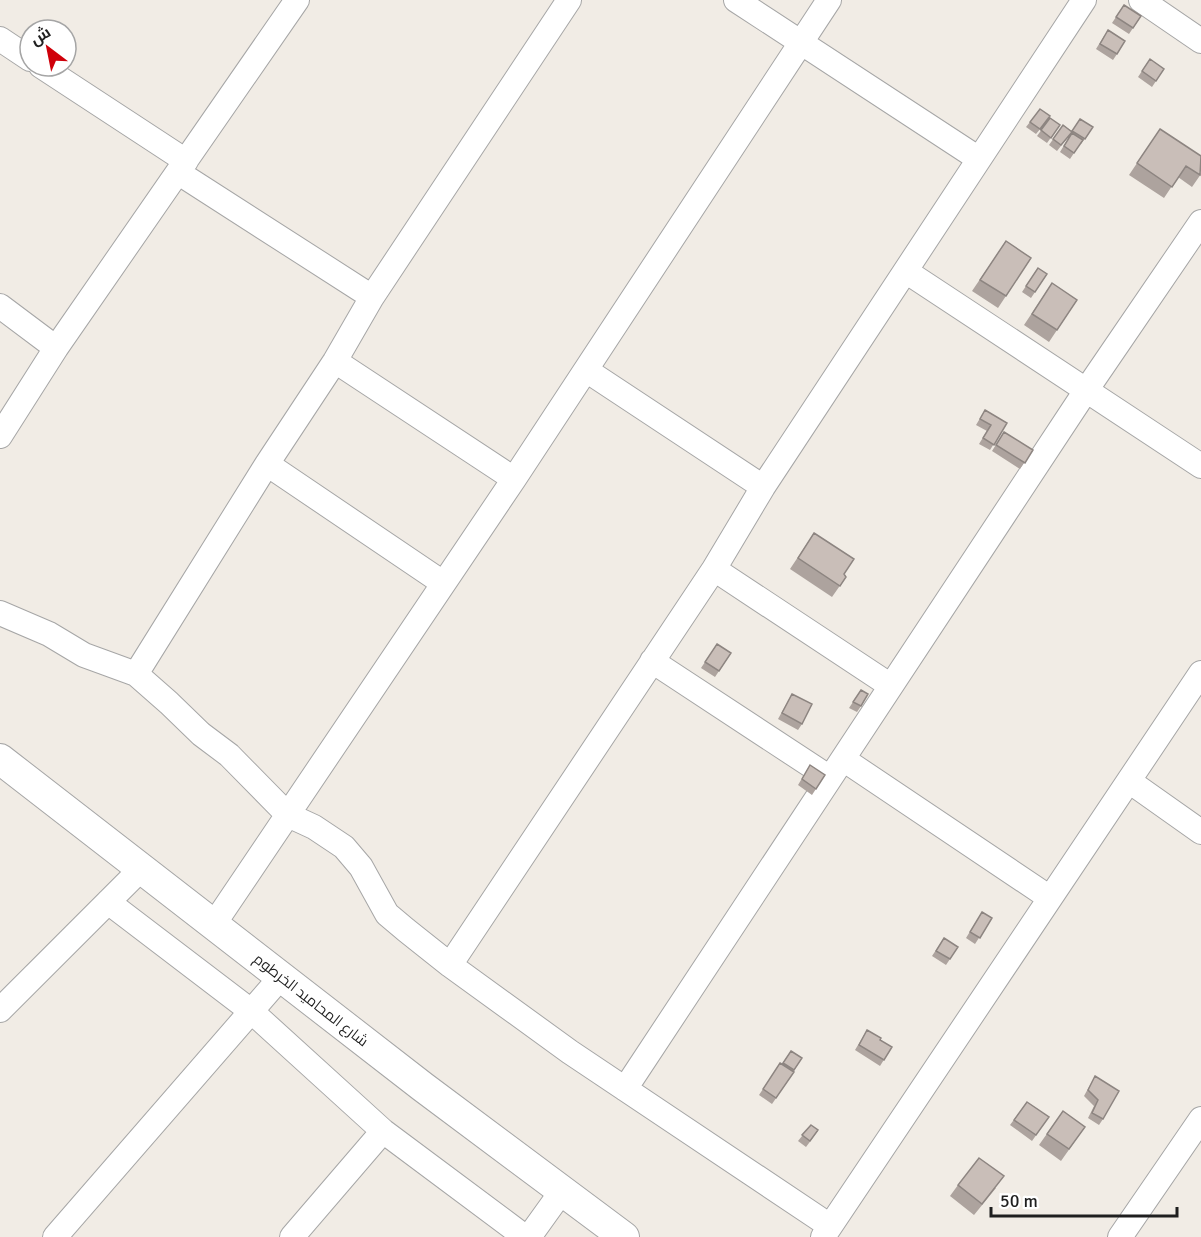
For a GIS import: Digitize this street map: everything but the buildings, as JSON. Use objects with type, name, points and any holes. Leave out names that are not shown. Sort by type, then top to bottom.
[{"type":"street","points":[[0,436],[56,348],[297,0]]},
{"type":"street","points":[[736,0],[979,159]]},
{"type":"street","points":[[214,924],[514,479],[829,0]]},
{"type":"street","points":[[450,965],[714,569],[763,488],[1084,0]]},
{"type":"street","points":[[1140,0],[1201,41]]},
{"type":"street","points":[[136,674],[267,464],[335,361],[372,297],[560,3]]},
{"type":"street","points":[[0,39],[18,51]]},
{"type":"street","points":[[58,78],[182,167],[372,297]]},
{"type":"street","points":[[625,1089],[1087,389],[1201,222]]},
{"type":"street","points":[[907,272],[1201,466]]},
{"type":"street","points":[[0,306],[56,348]]},
{"type":"street","points":[[335,361],[514,479]]},
{"type":"street","points":[[586,370],[763,488]]},
{"type":"street","points":[[267,464],[443,583]]},
{"type":"street","points":[[714,569],[891,686]]},
{"type":"street","points":[[0,614],[49,634],[84,655],[136,674],[201,734],[229,755],[288,815],[314,826],[344,847],[361,867],[387,914],[450,965],[827,1232],[1201,673]]},
{"type":"street","points":[[652,661],[837,769],[1050,898]]},
{"type":"street","name":"شارع المحاميد الخرطوم","points":[[0,759],[423,1088],[624,1237]]},
{"type":"street","points":[[1129,781],[1201,832]]},
{"type":"street","points":[[0,1010],[142,868]]},
{"type":"street","points":[[108,902],[251,1011],[383,1131],[525,1237]]},
{"type":"street","points":[[63,1234],[281,977]]},
{"type":"street","points":[[1120,1237],[1201,1119]]},
{"type":"street","points":[[292,1237],[383,1131]]},
{"type":"street","points":[[529,1237],[562,1191]]}]
